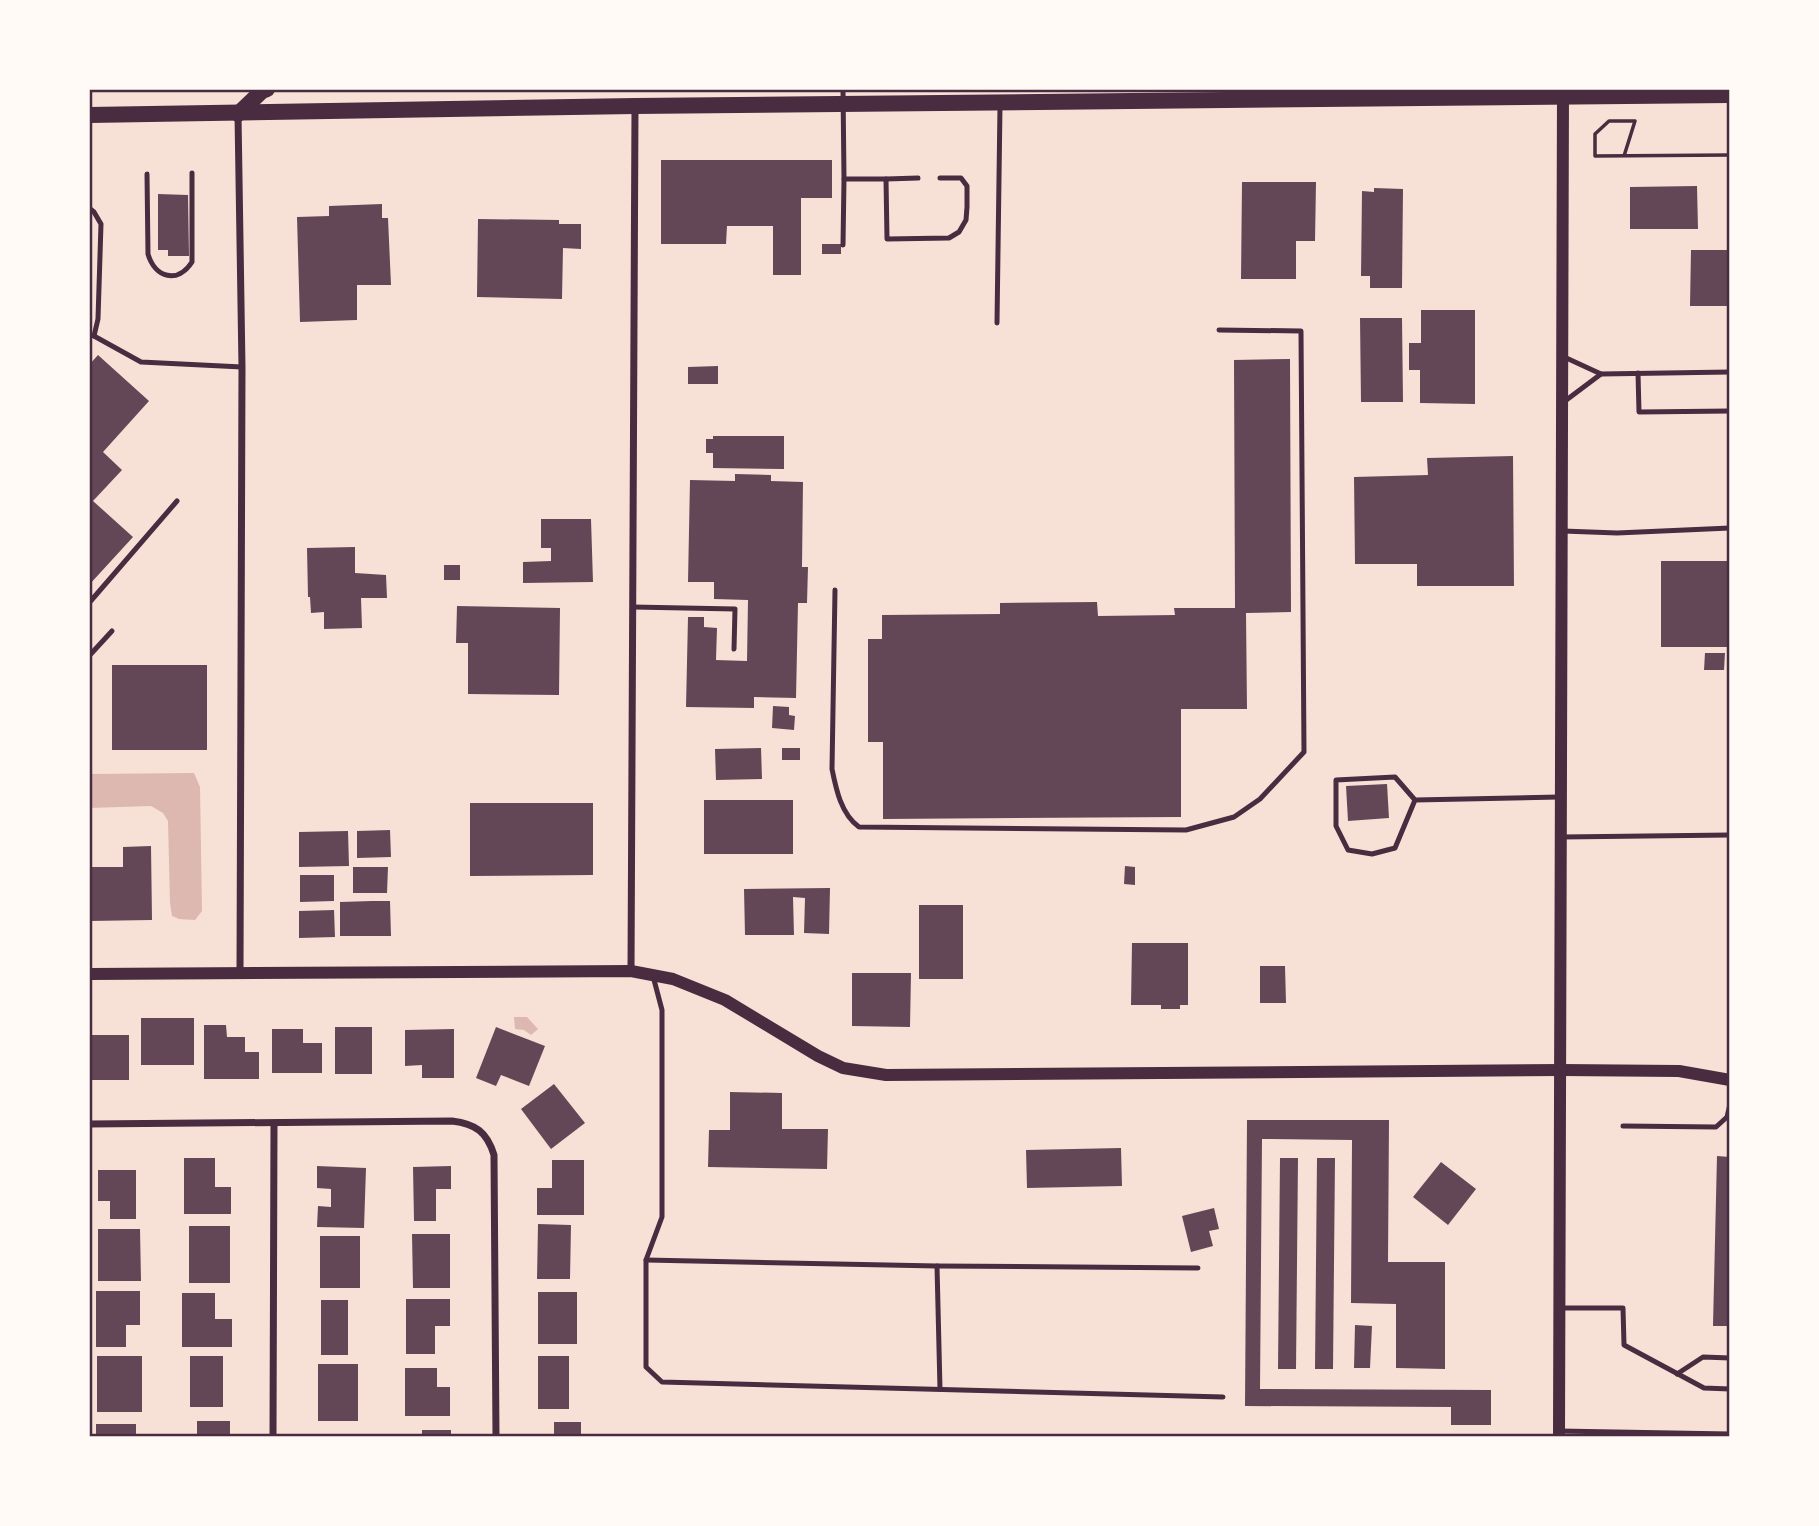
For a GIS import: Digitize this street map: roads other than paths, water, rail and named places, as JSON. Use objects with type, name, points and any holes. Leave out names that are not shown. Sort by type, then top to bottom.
[{"type":"main road","points":[[238,114],[262,91],[268,89]]},
{"type":"main road","points":[[89,116],[635,106],[843,97],[1000,103],[1563,93],[1730,95]]},
{"type":"street","points":[[1559,1434],[1563,93]]},
{"type":"street","points":[[631,971],[635,106]]},
{"type":"street","points":[[238,114],[242,367],[240,972]]},
{"type":"street","points":[[89,974],[631,971],[673,979],[724,1000],[843,1068],[886,1075],[1561,1070],[1679,1072],[1730,1080]]},
{"type":"street","points":[[89,1124],[452,1121],[468,1123],[481,1129],[490,1141],[494,1155],[496,1437]]},
{"type":"street","points":[[273,1437],[275,1123]]},
{"type":"lane","points":[[843,97],[843,245]]},
{"type":"lane","points":[[997,323],[1000,103]]},
{"type":"lane","points":[[147,174],[148,254],[152,266],[163,274],[175,275],[186,270],[192,261],[192,173]]},
{"type":"lane","points":[[886,178],[887,239],[948,239],[960,233],[966,220],[967,186],[961,178],[940,178]]},
{"type":"lane","points":[[844,179],[918,178]]},
{"type":"lane","points":[[89,208],[101,224],[98,319],[91,337],[141,362],[242,367]]},
{"type":"lane","points":[[835,590],[832,769],[836,789],[845,810],[859,827],[1186,831],[1234,817],[1261,799],[1304,752],[1301,331],[1219,330]]},
{"type":"lane","points":[[1562,356],[1601,374],[1730,372]]},
{"type":"lane","points":[[1638,373],[1639,412],[1730,411]]},
{"type":"lane","points":[[1562,402],[1601,374]]},
{"type":"lane","points":[[89,603],[177,500]]},
{"type":"lane","points":[[1563,531],[1617,533],[1730,528]]},
{"type":"lane","points":[[633,607],[735,609],[734,649]]},
{"type":"lane","points":[[89,656],[111,631]]},
{"type":"lane","points":[[1395,777],[1415,800],[1395,848],[1371,854],[1348,850],[1336,826],[1336,780],[1395,777]]},
{"type":"lane","points":[[1415,800],[1562,797]]},
{"type":"lane","points":[[1562,837],[1730,835]]},
{"type":"lane","points":[[653,976],[662,1010],[662,1217],[646,1260],[646,1367],[662,1382],[1223,1397]]},
{"type":"lane","points":[[1623,1126],[1716,1127],[1727,1117],[1730,1104]]},
{"type":"lane","points":[[646,1260],[1198,1268]]},
{"type":"lane","points":[[937,1266],[940,1389]]},
{"type":"lane","points":[[1559,1308],[1623,1308],[1624,1345],[1704,1388],[1730,1388]]},
{"type":"lane","points":[[1677,1374],[1703,1357],[1730,1358]]},
{"type":"lane","points":[[1559,1434],[1730,1434]]}]
